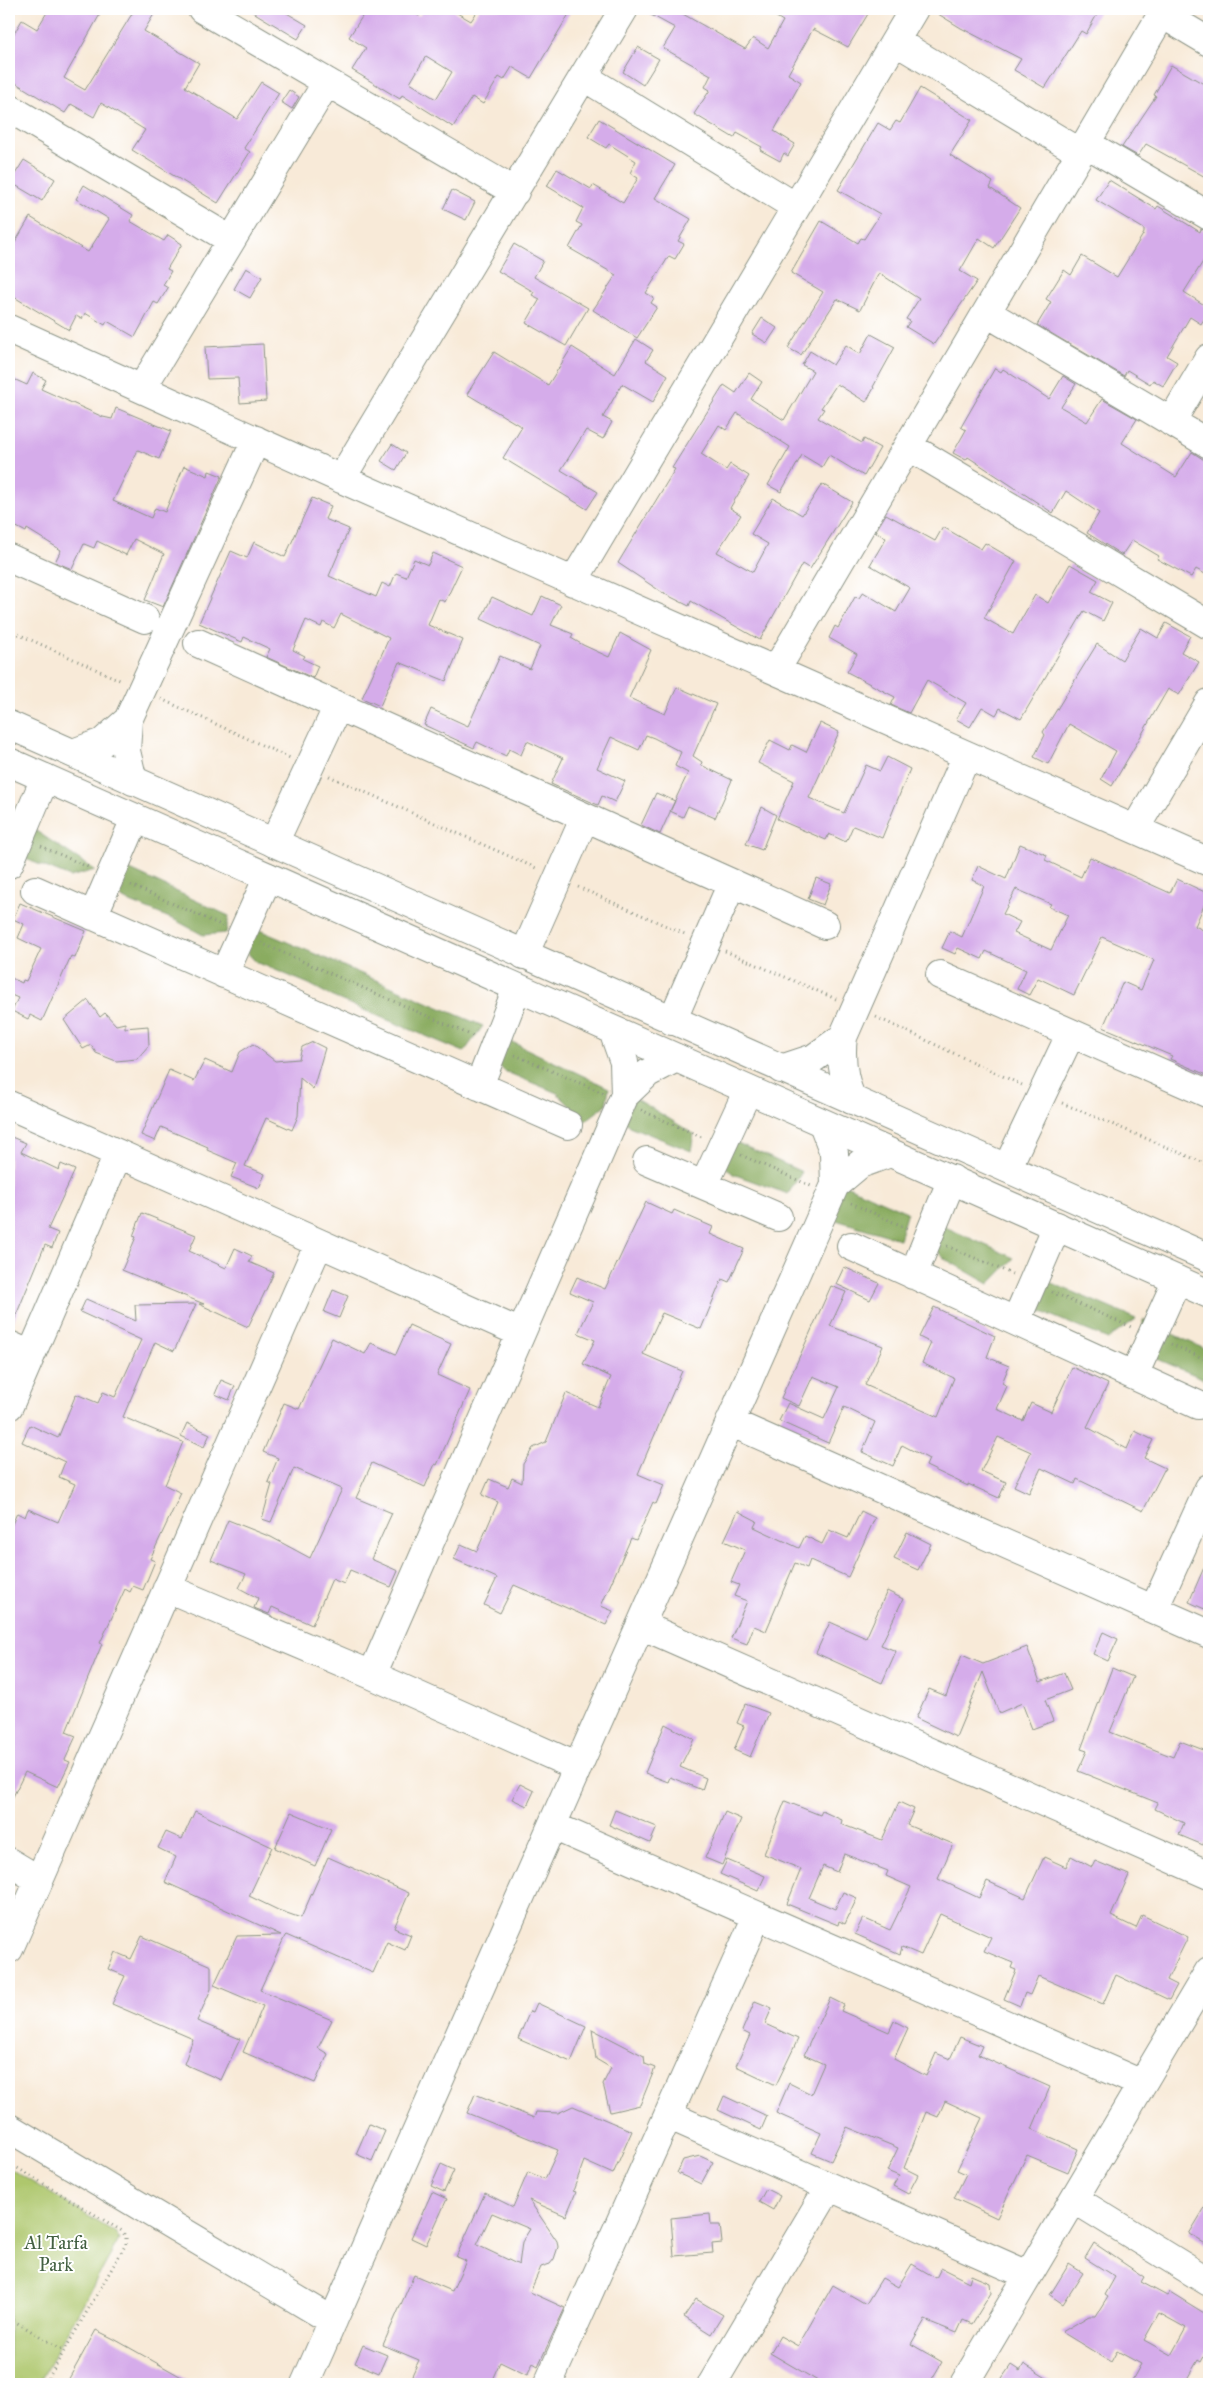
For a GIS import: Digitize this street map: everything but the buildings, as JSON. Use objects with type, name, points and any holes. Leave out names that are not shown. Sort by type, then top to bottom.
[{"type":"street","points":[[202,9],[514,192]]},
{"type":"street","points":[[341,479],[624,9]]},
{"type":"street","points":[[573,582],[914,9]]},
{"type":"street","points":[[776,670],[1164,11],[1209,42]]},
{"type":"street","points":[[895,41],[1084,149],[1209,216]]},
{"type":"street","points":[[584,77],[796,207]]},
{"type":"street","points":[[142,388],[327,82]]},
{"type":"street","points":[[9,108],[231,240]]},
{"type":"street","points":[[987,313],[1209,444]]},
{"type":"street","points":[[9,329],[341,479],[776,670],[966,757],[1209,862]]},
{"type":"street","points":[[1171,422],[1209,358]]},
{"type":"street","points":[[133,781],[126,751],[128,720],[256,440]]},
{"type":"street","points":[[908,446],[1209,625]]},
{"type":"street","points":[[9,558],[145,619]]},
{"type":"street","points":[[198,643],[826,925]]},
{"type":"street","points":[[1134,829],[1209,703]]},
{"type":"street","points":[[274,843],[338,706]]},
{"type":"street","points":[[9,741],[73,753],[104,742],[128,720]]},
{"type":"street","points":[[9,725],[1209,1258]]},
{"type":"street","points":[[852,1100],[843,1076],[843,1037],[966,757]]},
{"type":"street","points":[[9,762],[1177,1280],[1208,1290]]},
{"type":"street","points":[[9,864],[45,778]]},
{"type":"street","points":[[524,955],[585,817]]},
{"type":"street","points":[[93,916],[135,819]]},
{"type":"street","points":[[224,974],[268,877]]},
{"type":"street","points":[[672,1021],[732,883]]},
{"type":"street","points":[[34,890],[568,1125]]},
{"type":"street","points":[[314,897],[350,902],[409,921],[415,918],[418,913],[417,906]]},
{"type":"street","points":[[940,975],[1209,1094]]},
{"type":"street","points":[[478,1086],[517,988]]},
{"type":"street","points":[[613,1031],[624,1062],[626,1095]]},
{"type":"street","points":[[1007,1168],[1071,1033]]},
{"type":"street","points":[[781,1069],[814,1058],[843,1037]]},
{"type":"street","points":[[372,1675],[626,1095],[648,1073],[676,1058]]},
{"type":"street","points":[[704,1185],[748,1090]]},
{"type":"street","points":[[9,1105],[521,1333]]},
{"type":"street","points":[[305,2384],[835,1185],[834,1153],[823,1124]]},
{"type":"street","points":[[835,1185],[860,1164],[890,1153]]},
{"type":"street","points":[[9,1406],[20,1350],[118,1154]]},
{"type":"street","points":[[647,1161],[778,1217]]},
{"type":"street","points":[[913,1274],[952,1180]]},
{"type":"street","points":[[1016,1321],[1057,1226]]},
{"type":"street","points":[[9,1949],[319,1243]]},
{"type":"street","points":[[852,1246],[1198,1405]]},
{"type":"street","points":[[1134,1375],[1177,1280]]},
{"type":"street","points":[[730,1422],[1209,1634]]},
{"type":"street","points":[[1154,1609],[1209,1488]]},
{"type":"street","points":[[167,1588],[372,1675],[578,1767]]},
{"type":"street","points":[[641,1625],[1209,1875]]},
{"type":"street","points":[[553,1826],[1142,2084]]},
{"type":"street","points":[[9,1862],[39,1880]]},
{"type":"street","points":[[548,2384],[757,1916]]},
{"type":"street","points":[[964,2384],[1209,1972]]},
{"type":"street","points":[[668,2115],[1028,2275]]},
{"type":"street","points":[[9,2128],[334,2321]]},
{"type":"street","points":[[712,2384],[829,2187]]},
{"type":"street","points":[[1074,2199],[1209,2282]]},
{"type":"path","points":[[9,630],[706,944],[856,1007],[1042,1094],[1209,1164]]},
{"type":"path","points":[[9,2163],[122,2232],[126,2237],[126,2244],[45,2384]]},
{"type":"path","points":[[9,2318],[64,2351]]},
{"type":"green space","points":[[24,823],[95,870],[70,877],[16,855]]},
{"type":"green space","points":[[111,861],[229,916],[226,933],[203,935],[177,921],[123,899],[111,885]]},
{"type":"green space","points":[[243,923],[483,1026],[464,1052],[335,998],[309,984],[256,962],[243,948]]},
{"type":"green space","points":[[491,1032],[609,1088],[606,1105],[585,1121],[557,1093],[504,1071],[491,1057]]},
{"type":"green space","points":[[617,1087],[694,1134],[691,1151],[629,1126],[617,1112]]},
{"type":"green space","points":[[720,1135],[802,1172],[788,1194],[733,1174],[719,1161]]},
{"type":"green space","points":[[825,1176],[907,1212],[899,1239],[836,1220],[823,1204]]},
{"type":"green space","points":[[932,1221],[1014,1258],[989,1284],[945,1259],[932,1246]]},
{"type":"green space","points":[[1028,1273],[1136,1319],[1108,1339],[1040,1311],[1028,1298]]},
{"type":"green space","points":[[1143,1320],[1209,1351],[1209,1381],[1155,1358],[1143,1344]]},
{"type":"green space","name":"Al Tarfa Park","points":[[9,2168],[116,2233],[119,2240],[38,2384],[9,2384]]}]
